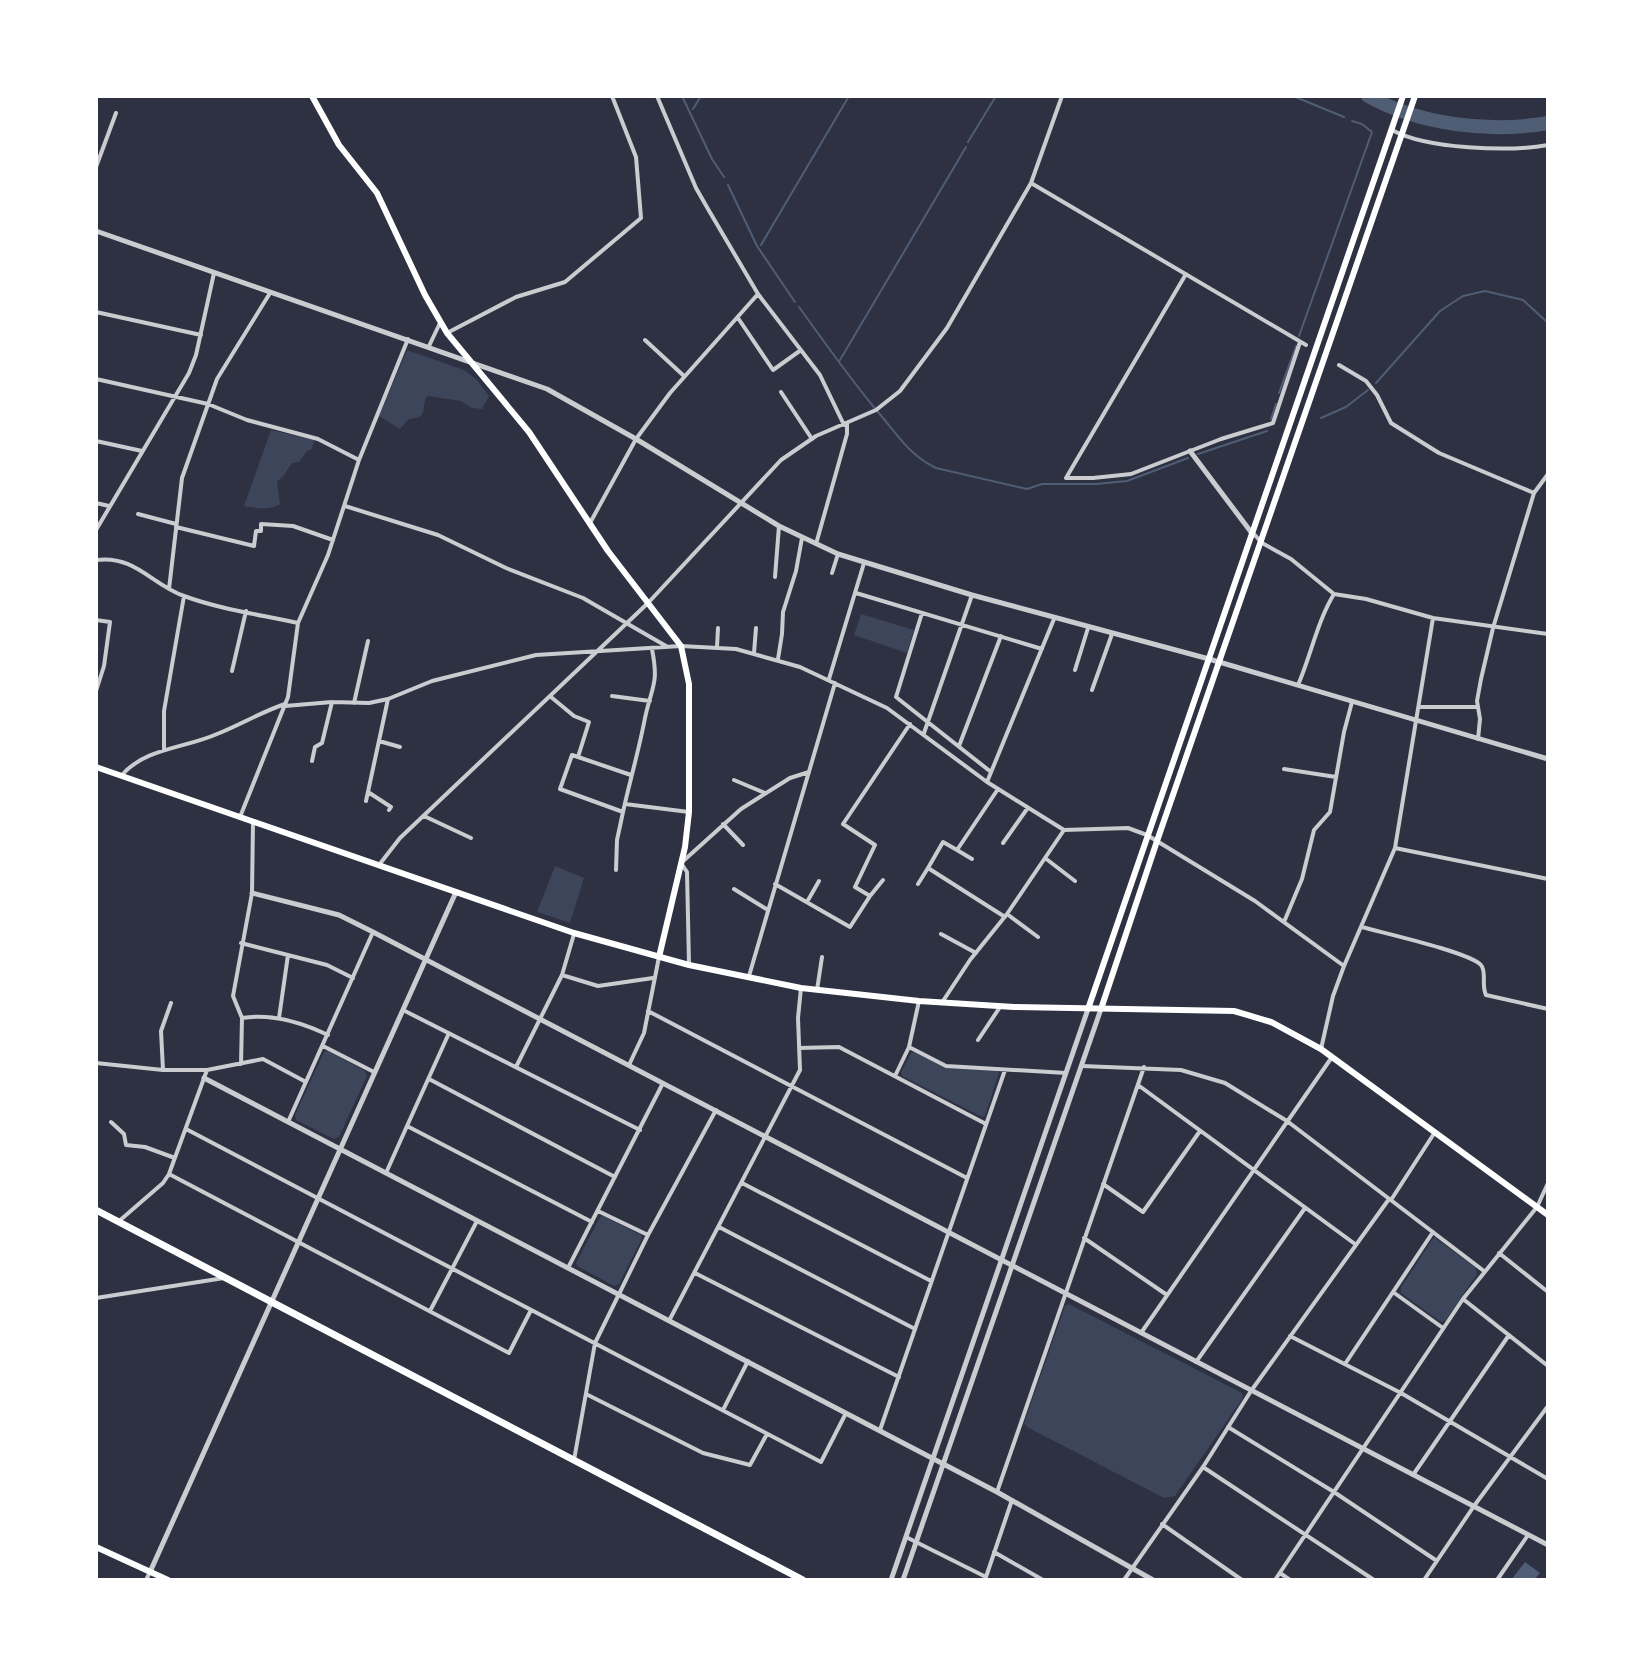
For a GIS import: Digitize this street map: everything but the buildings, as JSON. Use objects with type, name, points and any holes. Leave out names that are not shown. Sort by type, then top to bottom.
[{"type":"highway","points":[[96,1210],[803,1580]]},
{"type":"main road","points":[[312,96],[339,145],[377,193],[440,323],[529,432],[589,524],[681,646],[689,684],[689,812],[681,863],[659,957]]},
{"type":"main road","points":[[1088,1009],[1403,96]]},
{"type":"main road","points":[[1101,1009],[1415,96]]},
{"type":"main road","points":[[96,767],[574,933],[748,978],[801,988],[941,1003],[1234,1011],[1271,1022],[1321,1049],[1548,1215]]},
{"type":"main road","points":[[96,1547],[168,1580]]},
{"type":"street","points":[[447,333],[516,297],[565,282],[641,218],[636,157],[612,96]]},
{"type":"street","points":[[657,96],[696,188],[758,294],[820,375],[845,424],[847,434],[816,544]]},
{"type":"street","points":[[379,865],[400,838],[648,603],[770,470],[812,439],[876,410],[893,397],[931,352],[962,304],[1031,183],[1062,96]]},
{"type":"street","points":[[96,167],[116,113]]},
{"type":"street","points":[[1392,130],[1443,143],[1490,148],[1525,149],[1548,145]]},
{"type":"street","points":[[1031,183],[1186,274],[1303,344],[1273,423],[1131,474],[1066,478],[1186,274]]},
{"type":"street","points":[[96,231],[547,389],[636,439],[740,504],[838,554],[1054,619],[1220,662],[1548,759]]},
{"type":"street","points":[[96,530],[177,396],[196,355],[214,273]]},
{"type":"street","points":[[169,589],[182,478],[217,379],[271,291]]},
{"type":"street","points":[[589,524],[636,439],[684,376],[758,294]]},
{"type":"street","points":[[96,312],[201,335]]},
{"type":"street","points":[[738,318],[773,370],[802,350]]},
{"type":"street","points":[[429,346],[440,323]]},
{"type":"street","points":[[240,817],[285,705],[298,623],[333,540],[359,460],[408,339]]},
{"type":"street","points":[[645,340],[684,376]]},
{"type":"street","points":[[1339,365],[1366,381],[1391,423],[1439,453],[1534,493]]},
{"type":"street","points":[[96,379],[208,404],[247,420],[318,439],[359,460]]},
{"type":"street","points":[[781,392],[812,439]]},
{"type":"street","points":[[96,441],[142,451]]},
{"type":"street","points":[[1190,451],[1262,543],[1291,559],[1334,594],[1366,599],[1433,618],[1548,634]]},
{"type":"street","points":[[1478,739],[1480,719],[1477,707],[1493,628],[1534,493],[1548,474]]},
{"type":"street","points":[[96,503],[109,506]]},
{"type":"street","points":[[344,506],[438,535],[506,568],[583,598],[668,648]]},
{"type":"street","points":[[138,514],[254,546],[256,531],[261,531],[261,524],[293,526],[333,540]]},
{"type":"street","points":[[775,577],[779,526]]},
{"type":"street","points":[[778,659],[783,612],[795,575],[802,538]]},
{"type":"street","points":[[832,573],[838,554]]},
{"type":"street","points":[[96,560],[112,558],[144,570],[184,596],[298,623]]},
{"type":"street","points":[[828,680],[864,563]]},
{"type":"street","points":[[856,593],[1042,649]]},
{"type":"street","points":[[1298,685],[1325,608],[1334,594]]},
{"type":"street","points":[[924,733],[972,595]]},
{"type":"street","points":[[164,750],[164,711],[184,596]]},
{"type":"street","points":[[232,671],[246,611]]},
{"type":"street","points":[[775,612],[783,612]]},
{"type":"street","points":[[922,613],[896,697],[991,772]]},
{"type":"street","points":[[1321,1049],[1333,996],[1344,966],[1395,848],[1433,618]]},
{"type":"street","points":[[987,782],[1054,619]]},
{"type":"street","points":[[96,620],[110,622],[96,691]]},
{"type":"street","points":[[717,647],[718,628]]},
{"type":"street","points":[[754,653],[756,628]]},
{"type":"street","points":[[1075,670],[1088,628]]},
{"type":"street","points":[[1092,690],[1112,634]]},
{"type":"street","points":[[959,747],[1001,636]]},
{"type":"street","points":[[354,703],[368,641]]},
{"type":"street","points":[[122,775],[131,764],[164,750],[214,736],[285,705],[388,699],[427,682],[513,659],[681,646],[717,647],[778,659],[887,708],[987,782],[1064,830],[1128,828],[1147,835],[1232,886],[1344,966]]},
{"type":"street","points":[[616,870],[617,840],[623,812],[656,684],[652,649]]},
{"type":"street","points":[[96,656],[105,658]]},
{"type":"street","points":[[748,978],[835,683]]},
{"type":"street","points":[[612,696],[650,701]]},
{"type":"street","points":[[551,697],[574,716],[589,722],[578,757]]},
{"type":"street","points":[[366,801],[388,699]]},
{"type":"street","points":[[1284,922],[1302,879],[1314,830],[1330,812],[1353,701]]},
{"type":"street","points":[[312,761],[315,747],[322,743],[332,702]]},
{"type":"street","points":[[1420,707],[1477,707]]},
{"type":"street","points":[[870,896],[855,887],[875,845],[843,824],[910,724]]},
{"type":"street","points":[[379,741],[400,747]]},
{"type":"street","points":[[623,812],[560,789],[572,755],[631,775]]},
{"type":"street","points":[[1284,769],[1336,777]]},
{"type":"street","points":[[689,965],[687,872],[681,863],[723,824],[766,793],[790,778],[809,772]]},
{"type":"street","points":[[734,780],[766,793]]},
{"type":"street","points":[[957,850],[998,789]]},
{"type":"street","points":[[368,792],[391,807],[389,810]]},
{"type":"street","points":[[625,804],[689,812]]},
{"type":"street","points":[[1003,843],[1027,808]]},
{"type":"street","points":[[424,816],[471,838]]},
{"type":"street","points":[[241,1064],[242,1018],[233,996],[252,893],[253,822]]},
{"type":"street","points":[[723,824],[743,845]]},
{"type":"street","points":[[941,1003],[1006,916],[1064,830]]},
{"type":"street","points":[[918,884],[943,842],[972,859]]},
{"type":"street","points":[[1395,848],[1548,879]]},
{"type":"street","points":[[1045,858],[1075,881]]},
{"type":"street","points":[[928,868],[1038,937]]},
{"type":"street","points":[[775,884],[850,927],[883,880]]},
{"type":"street","points":[[807,902],[819,881]]},
{"type":"street","points":[[734,889],[768,910]]},
{"type":"street","points":[[146,1580],[456,892]]},
{"type":"street","points":[[252,893],[339,915],[373,932],[1548,1545]]},
{"type":"street","points":[[1362,927],[1439,947],[1479,963],[1484,969],[1483,988],[1486,995],[1548,1009]]},
{"type":"street","points":[[288,1122],[373,932]]},
{"type":"street","points":[[516,1067],[562,975],[574,933]]},
{"type":"street","points":[[941,934],[976,953]]},
{"type":"street","points":[[241,943],[327,965],[353,978]]},
{"type":"street","points":[[279,1018],[288,955]]},
{"type":"street","points":[[629,1065],[644,1033],[659,957]]},
{"type":"street","points":[[817,990],[822,957]]},
{"type":"street","points":[[562,975],[598,986],[654,978]]},
{"type":"street","points":[[670,1319],[800,1070],[801,988]]},
{"type":"street","points":[[895,1076],[909,1047],[919,1001]]},
{"type":"street","points":[[163,1070],[161,1031],[171,1003]]},
{"type":"street","points":[[978,1040],[1000,1007]]},
{"type":"street","points":[[403,1009],[640,1130]]},
{"type":"street","points":[[891,1580],[1088,1009]]},
{"type":"street","points":[[903,1580],[1101,1009]]},
{"type":"street","points":[[648,1011],[967,1178]]},
{"type":"street","points":[[242,1018],[263,1015],[279,1018],[328,1035]]},
{"type":"street","points":[[386,1173],[449,1033]]},
{"type":"street","points":[[323,1046],[374,1073]]},
{"type":"street","points":[[799,1048],[839,1047],[986,1124]]},
{"type":"street","points":[[909,1047],[946,1066],[1066,1073]]},
{"type":"street","points":[[1141,1333],[1332,1057]]},
{"type":"street","points":[[96,1063],[163,1070],[207,1070],[263,1059],[306,1082]]},
{"type":"street","points":[[1082,1066],[1181,1070],[1225,1083],[1287,1121],[1484,1271]]},
{"type":"street","points":[[997,1492],[1144,1067]]},
{"type":"street","points":[[118,1222],[163,1183],[169,1174],[207,1070]]},
{"type":"street","points":[[880,1431],[1005,1070]]},
{"type":"street","points":[[204,1078],[670,1319],[1012,1500],[1153,1580]]},
{"type":"street","points":[[429,1079],[615,1177]]},
{"type":"street","points":[[568,1268],[663,1083]]},
{"type":"street","points":[[1138,1085],[1355,1245]]},
{"type":"street","points":[[574,1460],[595,1343],[648,1235],[716,1110]]},
{"type":"street","points":[[111,1122],[124,1134],[126,1145],[145,1147],[175,1158]]},
{"type":"street","points":[[407,1126],[592,1222]]},
{"type":"street","points":[[186,1129],[821,1462],[846,1413]]},
{"type":"street","points":[[1103,1184],[1143,1212],[1200,1131]]},
{"type":"street","points":[[1124,1580],[1203,1467],[1251,1391],[1390,1200],[1435,1132]]},
{"type":"street","points":[[169,1174],[509,1353],[531,1310]]},
{"type":"street","points":[[742,1183],[931,1281]]},
{"type":"street","points":[[1275,1580],[1463,1299],[1537,1207],[1548,1183]]},
{"type":"street","points":[[1196,1362],[1305,1208]]},
{"type":"street","points":[[598,1211],[648,1235]]},
{"type":"street","points":[[430,1311],[477,1221]]},
{"type":"street","points":[[719,1227],[915,1329]]},
{"type":"street","points":[[1345,1364],[1433,1232]]},
{"type":"street","points":[[1084,1238],[1167,1295]]},
{"type":"street","points":[[1499,1253],[1548,1292]]},
{"type":"street","points":[[695,1273],[899,1377]]},
{"type":"street","points":[[96,1298],[224,1278]]},
{"type":"street","points":[[1393,1292],[1444,1328]]},
{"type":"street","points":[[1463,1299],[1548,1366]]},
{"type":"street","points":[[1413,1475],[1509,1335]]},
{"type":"street","points":[[1290,1336],[1401,1393],[1548,1479]]},
{"type":"street","points":[[723,1410],[748,1361]]},
{"type":"street","points":[[586,1394],[703,1453],[750,1465],[767,1434]]},
{"type":"street","points":[[1424,1580],[1548,1406]]},
{"type":"street","points":[[1228,1427],[1334,1492],[1437,1561]]},
{"type":"street","points":[[1203,1467],[1374,1580]]},
{"type":"street","points":[[905,1537],[986,1577],[1012,1500]]},
{"type":"street","points":[[1162,1524],[1242,1580]]},
{"type":"street","points":[[1497,1580],[1528,1535]]},
{"type":"street","points":[[994,1552],[1043,1580]]},
{"type":"street","points":[[1280,1573],[1290,1580]]},
{"type":"shaded area","points":[[407,350],[464,370],[476,379],[489,396],[482,409],[472,408],[461,401],[427,396],[422,414],[409,419],[400,429],[379,416]]},
{"type":"shaded area","points":[[271,430],[314,440],[312,449],[299,462],[292,463],[277,481],[280,504],[268,508],[244,506]]},
{"type":"shaded area","points":[[861,614],[914,630],[907,653],[854,635]]},
{"type":"shaded area","points":[[555,866],[584,878],[570,923],[537,912]]},
{"type":"shaded area","points":[[328,1051],[365,1071],[367,1076],[339,1137],[334,1139],[296,1120],[295,1115],[324,1052]]},
{"type":"shaded area","points":[[914,1052],[945,1068],[997,1071],[999,1073],[985,1116],[902,1076],[901,1072]]},
{"type":"shaded area","points":[[603,1216],[642,1238],[619,1284],[614,1286],[576,1263]]},
{"type":"shaded area","points":[[1434,1237],[1475,1267],[1477,1274],[1446,1320],[1441,1322],[1401,1293],[1401,1287]]},
{"type":"shaded area","points":[[1069,1304],[1242,1393],[1243,1398],[1175,1496],[1164,1498],[1024,1423],[1065,1306]]},
{"type":"shaded area","points":[[1525,1562],[1540,1573],[1534,1580],[1511,1580]]},
{"type":"waterway","points":[[682,96],[724,177]]},
{"type":"waterway","points":[[693,109],[701,96]]},
{"type":"waterway","points":[[761,245],[849,96]]},
{"type":"waterway","points":[[968,142],[996,96]]},
{"type":"waterway","points":[[1293,96],[1344,117]]},
{"type":"waterway","points":[[1368,96],[1410,114],[1456,124],[1503,127],[1548,123]]},
{"type":"waterway","points":[[1299,336],[1372,132],[1352,121]]},
{"type":"waterway","points":[[840,360],[966,147]]},
{"type":"waterway","points":[[728,185],[757,246],[795,302]]},
{"type":"waterway","points":[[1376,383],[1440,311],[1463,296],[1485,291],[1523,300],[1548,323]]},
{"type":"waterway","points":[[799,307],[898,436],[918,457],[936,468],[1027,489],[1042,484],[1127,481],[1188,458]]},
{"type":"waterway","points":[[1279,393],[1296,346]]},
{"type":"waterway","points":[[1321,418],[1346,407],[1368,390]]},
{"type":"waterway","points":[[1271,419],[1276,404]]},
{"type":"waterway","points":[[1198,454],[1267,431]]}]
